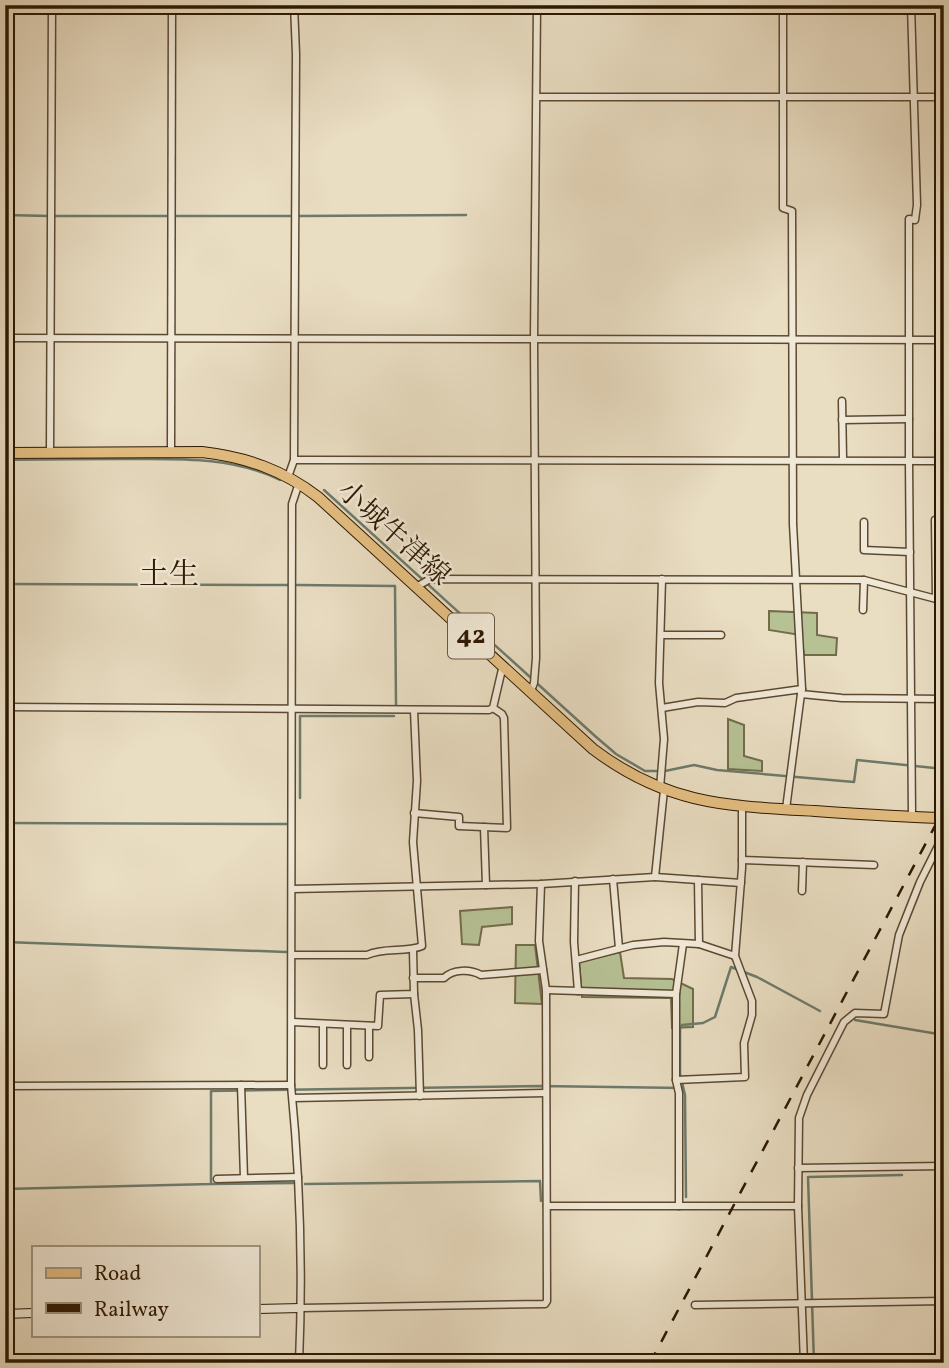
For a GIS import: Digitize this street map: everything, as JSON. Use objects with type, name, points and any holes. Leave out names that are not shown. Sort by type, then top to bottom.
[{"type":"main road","name":"小城牛津線","points":[[5,453],[171,451],[244,458],[288,477],[318,497],[422,583],[503,665],[533,683],[608,760],[662,789],[706,802],[742,807],[944,818]]},
{"type":"street","points":[[50,452],[52,5]]},
{"type":"street","points":[[171,451],[169,339],[172,5]]},
{"type":"street","points":[[288,477],[294,460],[296,54],[293,5]]},
{"type":"street","points":[[533,683],[537,5]]},
{"type":"street","points":[[783,5],[783,208],[792,211],[793,460],[801,691],[786,809]]},
{"type":"street","points":[[911,5],[917,205],[915,220],[909,219],[912,816]]},
{"type":"street","points":[[537,97],[944,97]]},
{"type":"street","points":[[5,338],[944,340]]},
{"type":"street","points":[[842,401],[843,459]]},
{"type":"street","points":[[842,420],[909,419]]},
{"type":"street","points":[[294,460],[944,461]]},
{"type":"street","points":[[299,483],[292,504],[291,1085],[298,1177],[301,1308],[299,1363]]},
{"type":"street","points":[[422,583],[535,579],[864,580],[940,600],[935,520]]},
{"type":"street","points":[[864,522],[864,550],[910,552]]},
{"type":"street","points":[[655,877],[664,738],[659,684],[662,579]]},
{"type":"street","points":[[863,610],[864,580]]},
{"type":"street","points":[[661,635],[722,635]]},
{"type":"street","points":[[493,708],[503,665]]},
{"type":"street","points":[[662,708],[698,702],[725,703],[736,698],[801,691],[842,698],[944,699]]},
{"type":"street","points":[[5,707],[414,710],[493,708]]},
{"type":"street","points":[[414,813],[459,817],[459,826],[507,828],[504,718],[493,708]]},
{"type":"street","points":[[292,955],[368,955],[376,951],[413,950],[422,946],[413,842],[417,781],[414,710]]},
{"type":"street","points":[[676,1080],[745,1077],[744,1043],[752,1015],[752,1001],[734,956],[741,883],[742,807]]},
{"type":"street","points":[[484,827],[486,885]]},
{"type":"street","points":[[804,1363],[798,1206],[799,1118],[807,1095],[844,1023],[855,1013],[884,1014],[899,935],[920,882],[944,834]]},
{"type":"street","points":[[742,860],[874,865]]},
{"type":"street","points":[[802,891],[803,862]]},
{"type":"street","points":[[292,890],[541,884],[655,877],[741,883]]},
{"type":"street","points":[[612,879],[619,948]]},
{"type":"street","points":[[698,880],[699,944]]},
{"type":"street","points":[[575,881],[574,942],[578,991]]},
{"type":"street","points":[[259,1309],[545,1304],[547,1301],[546,990],[539,942],[541,884]]},
{"type":"street","points":[[576,960],[633,944],[664,942],[699,944],[734,956]]},
{"type":"street","points":[[679,1206],[676,994],[683,944]]},
{"type":"street","points":[[413,950],[420,1096]]},
{"type":"street","points":[[413,978],[444,978],[449,973],[473,971],[481,975],[543,970]]},
{"type":"street","points":[[546,990],[676,994]]},
{"type":"street","points":[[292,1022],[378,1026],[380,995],[414,994]]},
{"type":"street","points":[[323,1024],[323,1065]]},
{"type":"street","points":[[347,1025],[347,1065]]},
{"type":"street","points":[[369,1026],[369,1057]]},
{"type":"street","points":[[241,1085],[244,1178]]},
{"type":"street","points":[[5,1086],[291,1085]]},
{"type":"street","points":[[292,1098],[545,1093]]},
{"type":"street","points":[[798,1168],[944,1166]]},
{"type":"street","points":[[217,1179],[298,1177]]},
{"type":"street","points":[[547,1206],[798,1206]]},
{"type":"street","points":[[695,1305],[944,1301]]},
{"type":"street","points":[[5,1314],[32,1313]]},
{"type":"green space","points":[[769,611],[817,613],[817,635],[837,638],[836,655],[804,655],[801,635],[769,630]]},
{"type":"green space","points":[[728,719],[744,725],[744,756],[762,761],[762,771],[728,769]]},
{"type":"green space","points":[[512,907],[512,924],[482,927],[479,945],[462,944],[460,911]]},
{"type":"green space","points":[[516,945],[535,945],[542,1004],[515,1003]]},
{"type":"green space","points":[[620,952],[624,978],[672,979],[693,989],[693,1027],[672,1028],[671,998],[582,997],[579,962]]},
{"type":"waterway","points":[[5,215],[49,216]]},
{"type":"waterway","points":[[298,216],[466,215]]},
{"type":"waterway","points":[[54,216],[167,216]]},
{"type":"waterway","points":[[174,216],[290,216]]},
{"type":"waterway","points":[[5,460],[203,460],[242,467],[280,480]]},
{"type":"waterway","points":[[324,490],[595,736],[616,754],[645,771],[665,771],[694,765],[717,770],[854,782],[857,760],[944,769]]},
{"type":"waterway","points":[[5,584],[288,585]]},
{"type":"waterway","points":[[297,585],[395,586],[396,705]]},
{"type":"waterway","points":[[300,798],[300,716],[394,716]]},
{"type":"waterway","points":[[5,823],[289,824]]},
{"type":"waterway","points":[[5,942],[286,952]]},
{"type":"waterway","points":[[686,1197],[685,1095],[680,1074],[682,1025],[703,1023],[715,1017],[731,967],[757,977],[820,1011]]},
{"type":"waterway","points":[[855,1020],[944,1035]]},
{"type":"waterway","points":[[5,1189],[211,1184],[211,1091],[540,1086],[683,1088]]},
{"type":"waterway","points":[[814,1363],[808,1177],[902,1175]]},
{"type":"waterway","points":[[305,1184],[540,1181],[541,1201]]},
{"type":"waterway","points":[[211,1184],[294,1183]]},
{"type":"railway","points":[[650,1363],[944,809]]},
{"type":"district","name":"土生","points":[[169,576]]}]
